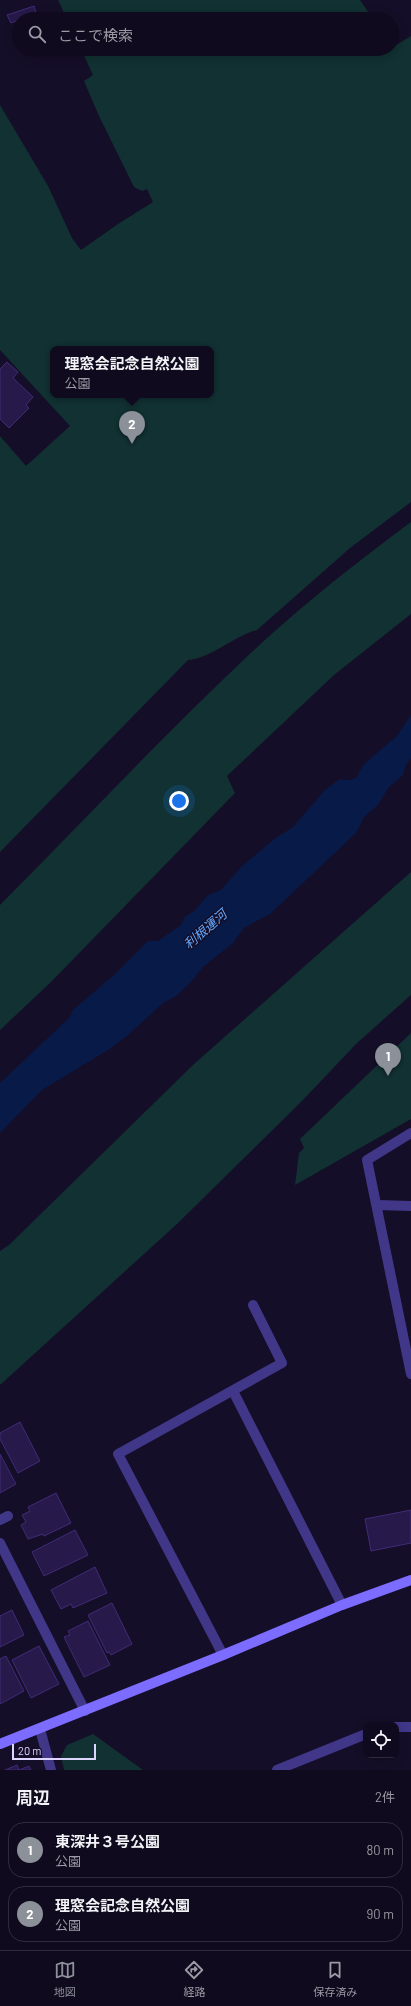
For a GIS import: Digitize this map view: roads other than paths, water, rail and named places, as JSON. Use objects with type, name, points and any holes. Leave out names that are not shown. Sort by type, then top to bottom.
[{"type":"street","points":[[411,1133],[367,1160],[408,1344],[411,1374]]},
{"type":"street","points":[[377,1205],[411,1206]]},
{"type":"street","points":[[223,1655],[118,1454],[282,1363],[253,1304]]},
{"type":"street","points":[[233,1391],[342,1605]]},
{"type":"street","points":[[0,1543],[85,1711]]},
{"type":"street","points":[[0,1744],[223,1655],[342,1605],[411,1580]]},
{"type":"street","points":[[399,1727],[411,1727]]},
{"type":"street","points":[[40,1729],[51,1770]]},
{"type":"street","points":[[277,1770],[363,1735]]},
{"type":"water","name":"利根運河","points":[[411,715],[411,759],[406,764],[403,775],[388,788],[378,805],[364,817],[356,833],[270,914],[244,928],[233,943],[203,967],[190,983],[176,996],[163,1003],[127,1036],[108,1050],[42,1090],[0,1133],[0,1083],[70,1017],[73,1010],[115,974],[148,941],[158,941],[181,925],[185,917],[195,910],[208,895],[221,890],[242,866],[277,837],[292,828],[325,790],[340,779],[351,780],[356,778],[364,764],[397,736]]},
{"type":"place","name":"理窓会記念自然公園","points":[[132,444]]},
{"type":"place","name":"東深井３号公園","points":[[388,1076]]}]
